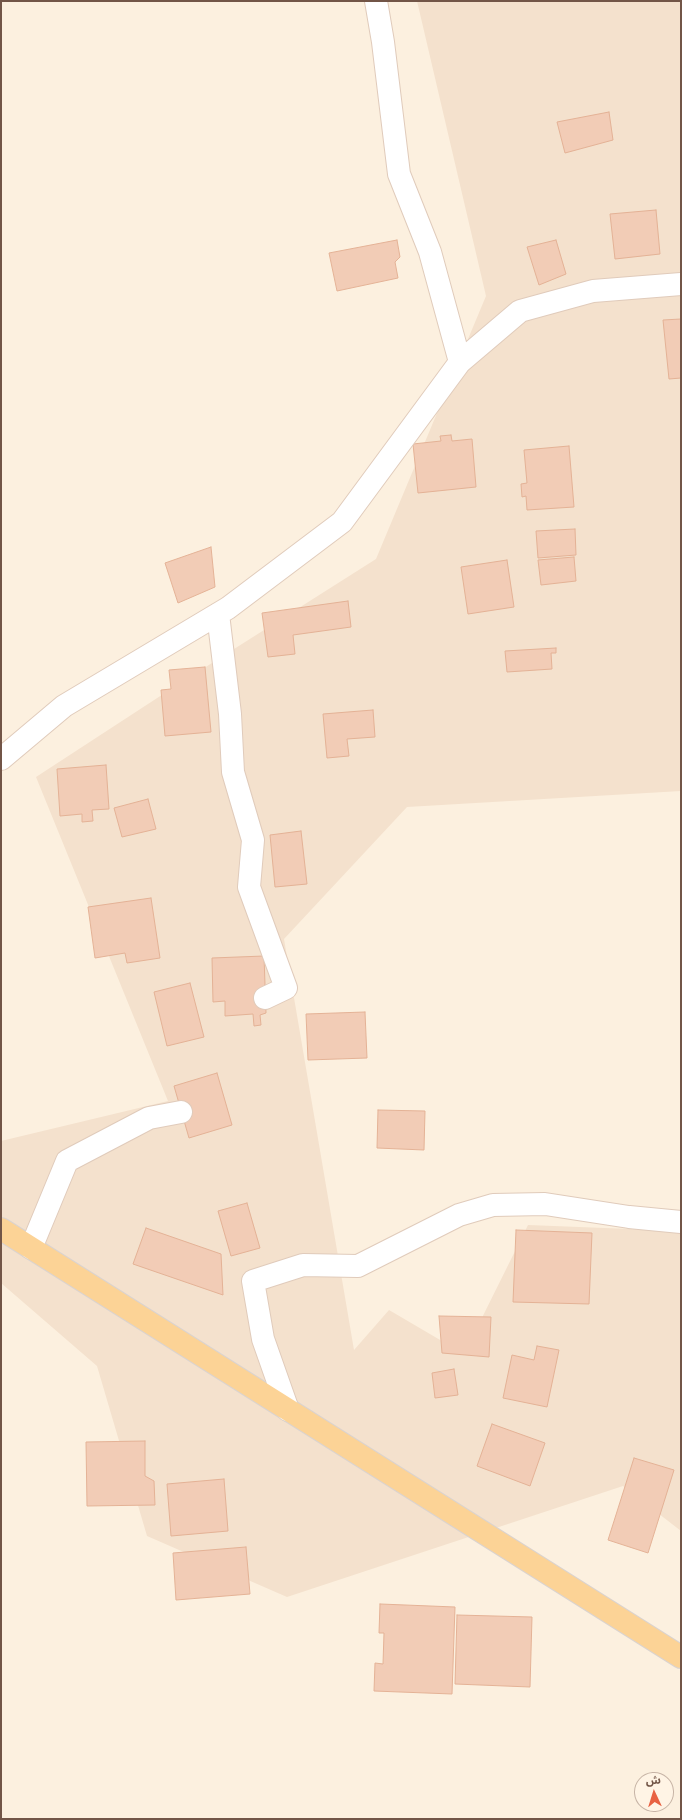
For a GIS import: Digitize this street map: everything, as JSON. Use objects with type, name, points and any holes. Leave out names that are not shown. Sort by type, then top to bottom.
[{"type":"main road","points":[[1,1229],[681,1657]]},
{"type":"street","points":[[376,1],[383,42],[399,174],[430,252],[460,362]]},
{"type":"street","points":[[1,759],[64,706],[218,614],[342,522],[460,362],[520,312],[593,291],[681,284]]},
{"type":"street","points":[[218,614],[230,714],[233,772],[253,840],[249,887],[286,988],[265,998]]},
{"type":"street","points":[[31,1248],[67,1161],[149,1118],[181,1112]]},
{"type":"street","points":[[288,1410],[263,1339],[253,1281],[303,1265],[358,1266],[459,1215],[494,1205],[545,1204],[629,1217],[681,1222]]},
{"type":"shaded area","points":[[417,1],[681,1],[681,791],[407,807],[284,939],[354,1350],[389,1310],[464,1354],[528,1225],[681,1231],[681,1531],[623,1486],[287,1597],[147,1536],[97,1366],[1,1283],[1,1141],[168,1101],[36,777],[171,689],[376,559],[486,296]]},
{"type":"building","points":[[609,112],[613,140],[565,153],[557,122]]},
{"type":"building","points":[[656,210],[660,254],[615,259],[610,214]]},
{"type":"building","points":[[397,240],[400,257],[395,262],[398,278],[337,291],[329,253]]},
{"type":"building","points":[[556,240],[566,274],[539,285],[527,247]]},
{"type":"building","points":[[681,319],[681,378],[669,379],[663,320]]},
{"type":"building","points":[[451,435],[452,441],[472,439],[476,487],[418,493],[413,444],[441,441],[440,436]]},
{"type":"building","points":[[569,446],[574,507],[527,510],[526,496],[522,497],[521,484],[527,483],[524,450]]},
{"type":"building","points":[[575,529],[576,555],[538,558],[536,531]]},
{"type":"building","points":[[211,547],[215,587],[178,603],[165,563]]},
{"type":"building","points":[[574,557],[576,581],[541,585],[538,560]]},
{"type":"building","points":[[507,560],[514,607],[468,614],[461,567]]},
{"type":"building","points":[[348,601],[351,627],[293,635],[295,654],[268,657],[262,613]]},
{"type":"building","points":[[556,648],[556,653],[551,653],[552,669],[507,672],[505,651]]},
{"type":"building","points":[[205,667],[211,732],[165,736],[161,690],[171,689],[169,670]]},
{"type":"building","points":[[373,710],[375,737],[347,739],[349,756],[327,758],[323,714]]},
{"type":"building","points":[[106,765],[109,809],[92,810],[93,821],[82,822],[82,814],[60,816],[57,769]]},
{"type":"building","points":[[148,799],[156,829],[122,837],[114,808]]},
{"type":"building","points":[[301,831],[307,884],[275,887],[270,835]]},
{"type":"building","points":[[151,898],[160,958],[127,963],[125,953],[95,958],[88,907]]},
{"type":"building","points":[[264,956],[266,1013],[260,1015],[261,1025],[254,1026],[253,1014],[225,1016],[225,1001],[213,1002],[212,958]]},
{"type":"building","points":[[190,983],[204,1037],[167,1046],[154,992]]},
{"type":"building","points":[[365,1012],[367,1058],[308,1060],[306,1014]]},
{"type":"building","points":[[217,1073],[232,1125],[189,1138],[174,1086]]},
{"type":"building","points":[[378,1110],[425,1111],[424,1150],[377,1148]]},
{"type":"building","points":[[247,1203],[260,1248],[231,1256],[218,1211]]},
{"type":"building","points":[[146,1228],[221,1254],[223,1295],[133,1264]]},
{"type":"building","points":[[516,1230],[592,1233],[589,1304],[513,1302]]},
{"type":"building","points":[[439,1316],[491,1317],[489,1357],[442,1353]]},
{"type":"building","points":[[537,1346],[559,1350],[547,1407],[503,1398],[512,1355],[534,1360]]},
{"type":"building","points":[[454,1369],[458,1395],[435,1398],[432,1373]]},
{"type":"building","points":[[492,1424],[545,1443],[530,1486],[477,1466]]},
{"type":"building","points":[[145,1441],[145,1476],[154,1481],[155,1505],[87,1506],[86,1442]]},
{"type":"building","points":[[634,1458],[674,1470],[648,1553],[608,1540]]},
{"type":"building","points":[[224,1479],[228,1531],[171,1536],[167,1484]]},
{"type":"building","points":[[246,1547],[250,1594],[176,1600],[173,1553]]},
{"type":"building","points":[[380,1604],[455,1607],[452,1694],[374,1691],[375,1663],[383,1664],[384,1633],[379,1633]]},
{"type":"building","points":[[457,1615],[532,1617],[530,1687],[455,1684]]}]
